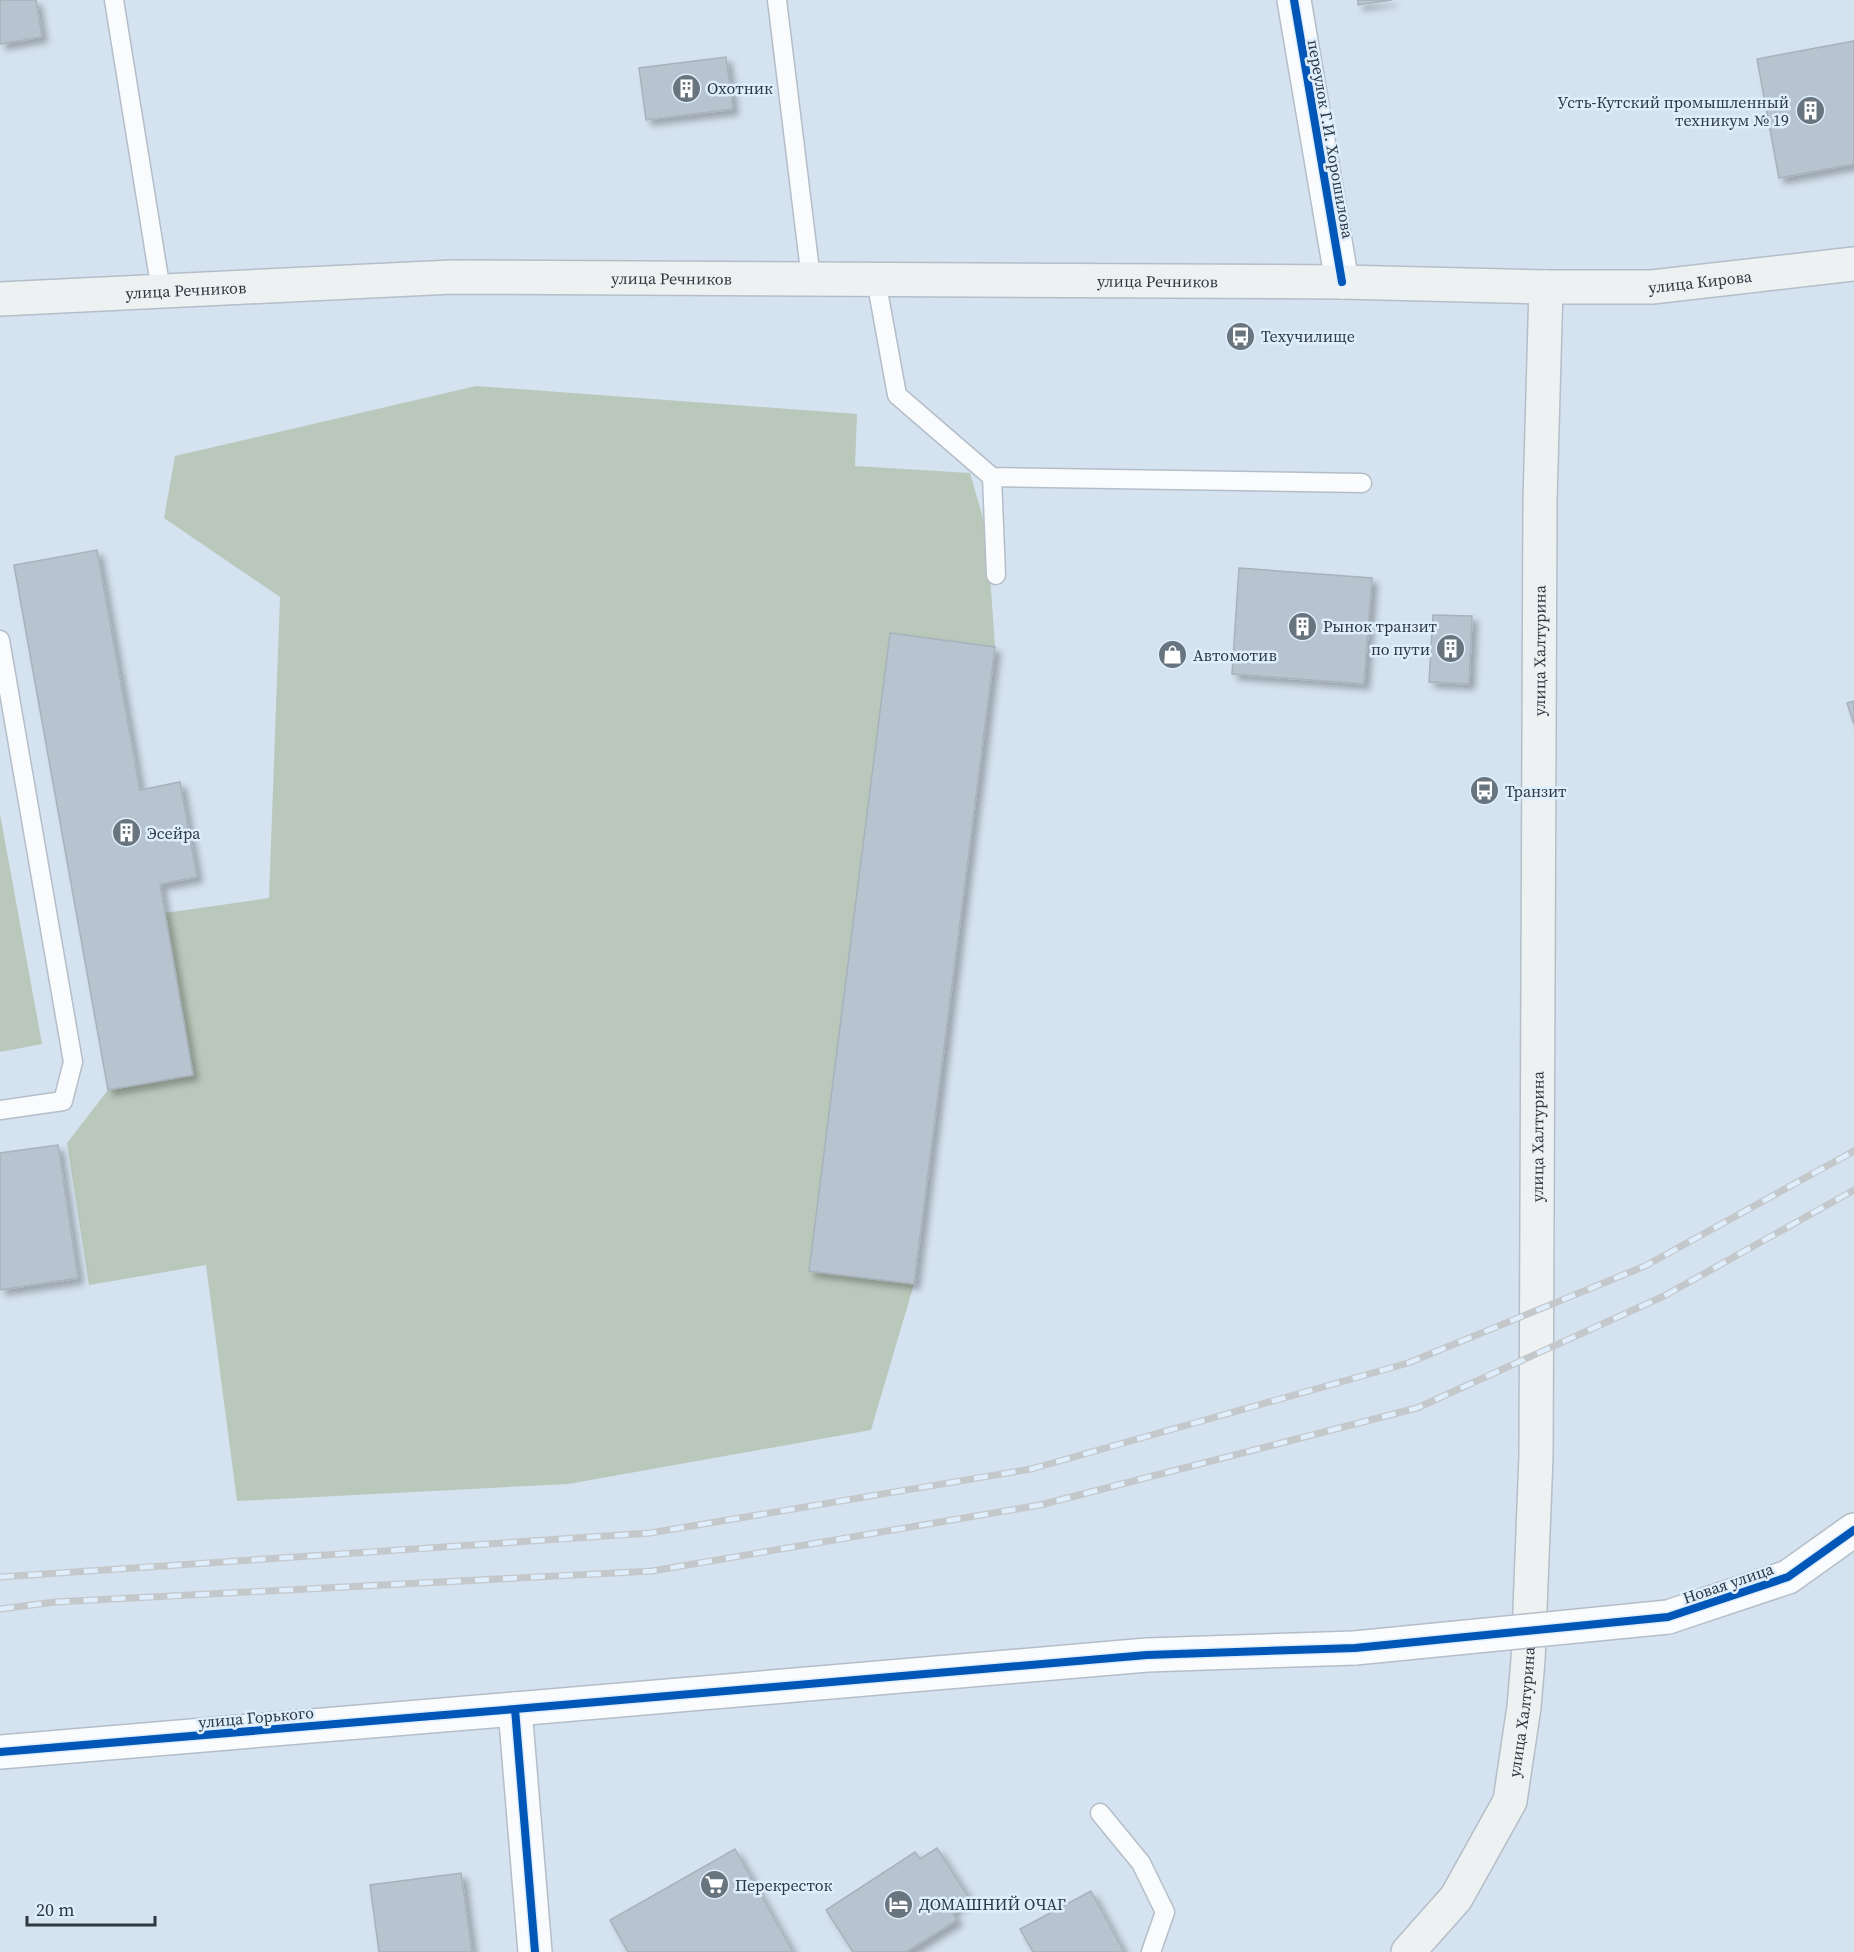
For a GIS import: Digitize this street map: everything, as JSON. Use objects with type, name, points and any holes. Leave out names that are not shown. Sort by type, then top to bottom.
[{"type":"main road","name":"улица Кирова","points":[[1342,282],[1652,287],[1854,264]]},
{"type":"main road","name":"улица Речников","points":[[0,299],[452,277],[1342,282]]},
{"type":"main road","name":"улица Халтурина","points":[[1408,1952],[1456,1898],[1510,1801],[1524,1707],[1528,1660],[1536,1456],[1540,500],[1546,287]]},
{"type":"street","name":"переулок Г.И. Хорошилова","points":[[1294,0],[1342,282]]},
{"type":"street","name":"Новая улица","points":[[1355,1648],[1668,1617],[1788,1577],[1854,1530]]},
{"type":"street","name":"улица Горького","points":[[0,1752],[1147,1655],[1355,1648]]},
{"type":"street","points":[[514,1709],[535,1952]]},
{"type":"lane","points":[[114,0],[161,291]]},
{"type":"lane","points":[[777,0],[811,279]]},
{"type":"lane","points":[[876,280],[897,395],[993,477],[1362,483]]},
{"type":"lane","points":[[993,477],[996,575]]},
{"type":"lane","points":[[0,640],[73,1062],[63,1101],[0,1110]]},
{"type":"lane","points":[[1100,1813],[1141,1863],[1165,1912],[1151,1952]]},
{"type":"green space","points":[[476,386],[857,414],[855,466],[970,473],[987,532],[995,647],[914,1284],[871,1430],[568,1484],[237,1501],[206,1265],[89,1285],[67,1143],[108,1090],[193,1075],[165,913],[269,898],[280,597],[164,518],[175,456]]},
{"type":"green space","points":[[0,814],[42,1044],[0,1052]]},
{"type":"building","points":[[0,0],[36,0],[42,37],[0,44]]},
{"type":"building","points":[[1358,0],[1392,0],[1358,5]]},
{"type":"building","name":"Усть-Кутский промышленный техникум № 19","points":[[1854,41],[1854,164],[1779,178],[1757,59]]},
{"type":"building","name":"Охотник","points":[[726,57],[733,109],[646,120],[639,68]]},
{"type":"building","name":"Эсейра","points":[[97,550],[140,790],[180,782],[197,877],[160,884],[193,1075],[108,1090],[14,565]]},
{"type":"building","name":"Рынок транзит","points":[[1239,568],[1372,578],[1364,684],[1232,674]]},
{"type":"building","name":"по пути","points":[[1433,615],[1472,616],[1469,684],[1429,682]]},
{"type":"building","points":[[890,633],[995,647],[914,1284],[809,1271]]},
{"type":"building","points":[[1854,701],[1854,724],[1847,703]]},
{"type":"building","points":[[58,1145],[78,1278],[0,1290],[0,1153]]},
{"type":"building","name":"ДОМАШНИЙ ОЧАГ","points":[[937,1848],[970,1899],[951,1910],[957,1920],[906,1952],[853,1952],[826,1910],[915,1852],[920,1859]]},
{"type":"building","name":"Перекресток","points":[[735,1849],[793,1952],[628,1952],[610,1920]]},
{"type":"building","points":[[461,1873],[472,1952],[379,1952],[370,1885]]},
{"type":"building","name":"ДОМАШНИЙ ОЧАГ","points":[[1091,1891],[1124,1952],[1033,1952],[1020,1929]]},
{"type":"railway","points":[[0,1577],[650,1533],[1031,1469],[1408,1363],[1645,1266],[1854,1151]]},
{"type":"railway","points":[[0,1609],[55,1602],[652,1571],[1040,1505],[1417,1408],[1664,1296],[1854,1190]]},
{"type":"cycle path","points":[[1294,0],[1342,282]]},
{"type":"cycle path","points":[[535,1952],[515,1709],[1147,1655],[1355,1648],[1668,1617],[1788,1577],[1854,1530]]},
{"type":"cycle path","points":[[0,1752],[515,1709]]},
{"type":"place","name":"Охотник","points":[[686,88]]},
{"type":"place","name":"Усть-Кутский промышленный техникум № 19","points":[[1810,111]]},
{"type":"place","name":"Техучилище","points":[[1240,336]]},
{"type":"place","name":"Рынок транзит","points":[[1302,626]]},
{"type":"place","name":"по пути","points":[[1451,649]]},
{"type":"place","name":"Автомотив","points":[[1172,655]]},
{"type":"place","name":"Транзит","points":[[1484,791]]},
{"type":"place","name":"Эсейра","points":[[126,833]]},
{"type":"place","name":"Перекресток","points":[[714,1885]]},
{"type":"place","name":"ДОМАШНИЙ ОЧАГ","points":[[898,1904]]}]
